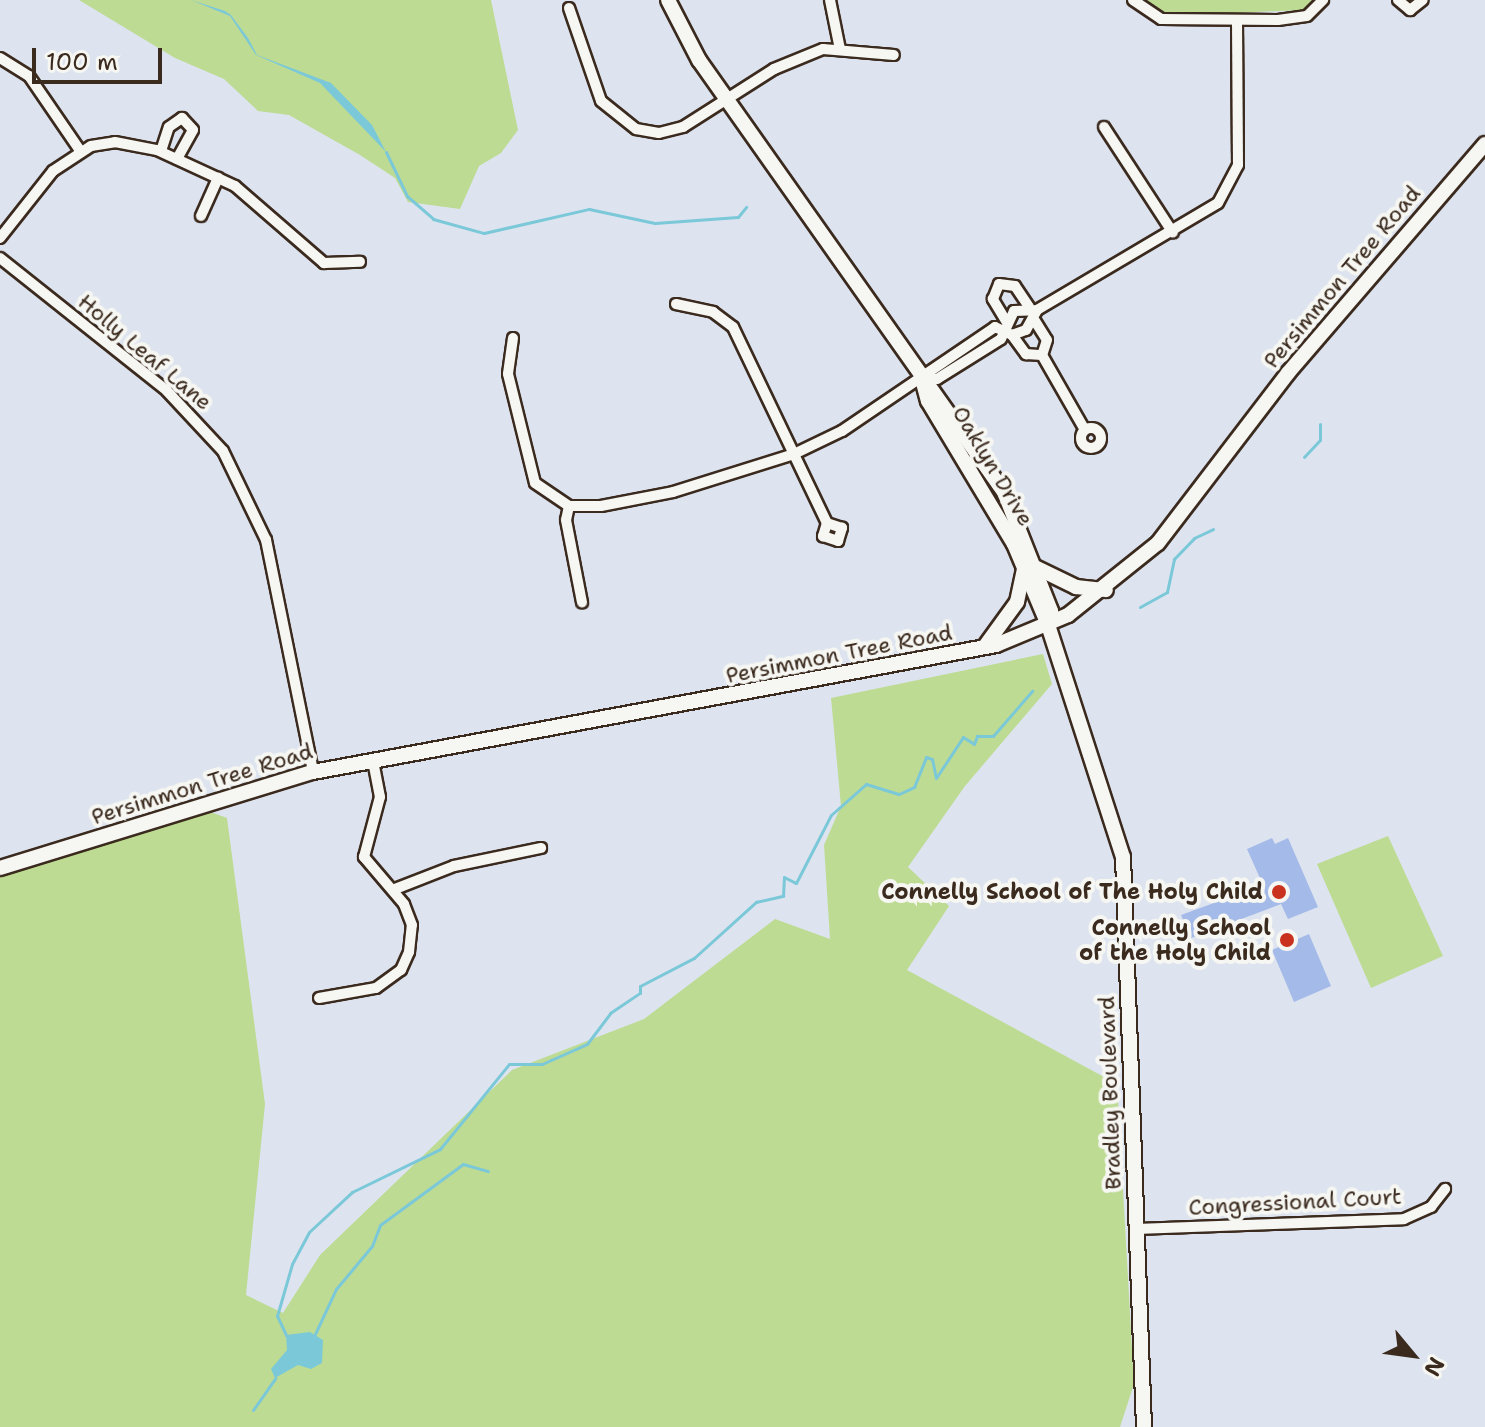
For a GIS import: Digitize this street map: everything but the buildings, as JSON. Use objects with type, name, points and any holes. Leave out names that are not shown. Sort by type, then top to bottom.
[{"type":"main road","name":"Oaklyn Drive","points":[[668,0],[699,60],[730,99],[922,379],[928,401],[995,503],[1029,568],[1051,611],[1048,625]]},
{"type":"main road","name":"Persimmon Tree Road","points":[[0,868],[313,772],[983,648],[1048,625],[1106,590],[1158,543],[1288,373],[1485,144]]},
{"type":"main road","points":[[983,648],[1017,602],[1029,568],[1076,587],[1106,590]]},
{"type":"main road","name":"Bradley Boulevard","points":[[1048,625],[1123,857],[1144,1427]]},
{"type":"street","points":[[830,0],[840,49]]},
{"type":"street","points":[[1133,0],[1161,19],[1237,20],[1307,16],[1323,0]]},
{"type":"street","points":[[1398,0],[1410,10],[1423,0]]},
{"type":"street","points":[[569,8],[601,101],[617,119],[659,133],[683,127],[793,59],[840,49],[894,55]]},
{"type":"street","points":[[513,338],[508,374],[527,465],[541,489],[569,506],[673,492],[794,454],[922,379],[937,379],[1001,339],[1008,328],[1033,312],[1173,233],[1218,203],[1238,165],[1237,20]]},
{"type":"street","points":[[0,58],[29,76],[81,152]]},
{"type":"street","points":[[161,151],[169,127],[182,118],[193,130],[177,159]]},
{"type":"street","points":[[1104,127],[1173,233]]},
{"type":"street","points":[[0,238],[53,171],[81,152],[115,142],[161,151],[218,178],[259,203],[324,263],[360,262]]},
{"type":"street","points":[[201,216],[218,178]]},
{"type":"street","name":"Holly Leaf Lane","points":[[0,258],[167,391],[223,451],[266,540],[313,772]]},
{"type":"street","points":[[1042,355],[1026,354],[1008,328],[993,299],[999,284],[1015,286],[1033,312],[1047,340],[1042,355],[1085,430]]},
{"type":"street","points":[[676,304],[713,312],[733,327],[827,523]]},
{"type":"street","points":[[1008,328],[1033,312]]},
{"type":"street","points":[[569,506],[566,520],[582,602]]},
{"type":"street","points":[[319,998],[376,988],[401,970],[412,925],[395,889],[364,857],[380,797],[373,761]]},
{"type":"street","points":[[395,889],[454,866],[541,848]]},
{"type":"street","name":"Congressional Court","points":[[1136,1229],[1404,1219],[1431,1207],[1445,1189]]},
{"type":"green space","points":[[79,0],[491,0],[518,130],[501,153],[479,166],[460,209],[408,202],[395,178],[360,155],[289,115],[258,111],[224,79],[175,58]]},
{"type":"green space","points":[[1143,0],[1313,0],[1303,10],[1234,13],[1160,12]]},
{"type":"green space","points":[[1043,654],[1052,684],[965,786],[908,867],[949,906],[907,970],[1117,1084],[1134,1384],[1120,1427],[0,1427],[0,872],[208,811],[227,818],[265,1104],[246,1295],[283,1313],[320,1255],[512,1070],[644,1019],[775,919],[830,939],[824,845],[841,806],[831,698]]},
{"type":"green space","points":[[1388,836],[1443,956],[1371,988],[1317,864]]},
{"type":"water","points":[[191,0],[231,15],[257,55],[331,83],[372,125],[386,152],[320,83],[256,55],[230,16]]},
{"type":"water","points":[[310,1332],[323,1340],[322,1363],[311,1369],[298,1365],[275,1378],[271,1369],[287,1350],[286,1335]]},
{"type":"waterway","points":[[386,152],[407,196],[433,219],[484,233],[589,209],[655,223],[738,217],[746,207]]},
{"type":"waterway","points":[[1304,457],[1320,440],[1320,424]]},
{"type":"waterway","points":[[1140,607],[1167,592],[1174,559],[1194,538],[1213,529]]},
{"type":"waterway","points":[[286,1335],[277,1316],[292,1264],[309,1232],[352,1192],[440,1149],[509,1064],[542,1064],[587,1044],[610,1013],[640,993],[640,986],[694,958],[756,902],[783,896],[784,877],[796,883],[831,815],[866,784],[899,794],[914,787],[926,757],[932,759],[936,778],[963,737],[974,744],[977,736],[993,736],[1032,691]]},
{"type":"waterway","points":[[315,1334],[336,1289],[372,1246],[380,1225],[463,1164],[488,1171]]},
{"type":"waterway","points":[[253,1410],[275,1378]]},
{"type":"place","name":"Connelly School of The Holy Child","points":[[1279,892]]},
{"type":"place","name":"Connelly School of the Holy Child","points":[[1287,940]]}]
